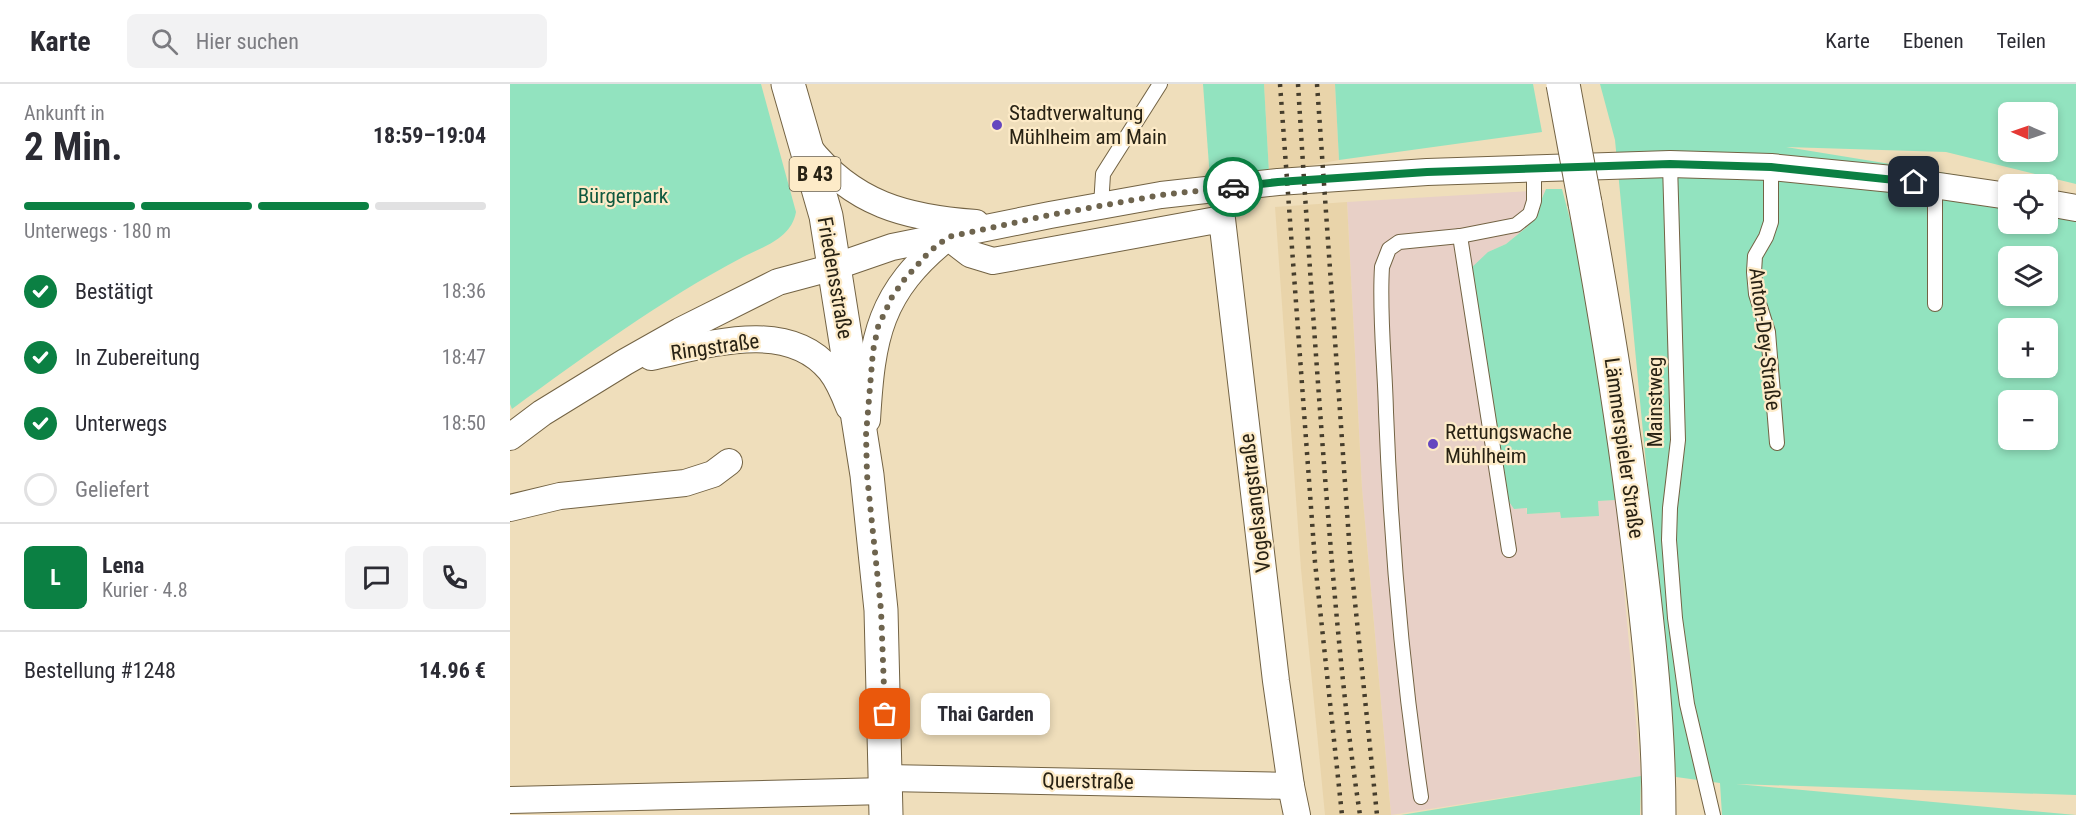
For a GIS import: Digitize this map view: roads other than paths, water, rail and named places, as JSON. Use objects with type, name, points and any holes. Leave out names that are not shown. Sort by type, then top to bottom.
[{"type":"main road","name":"Friedensstraße","points":[[788,84],[825,216],[867,475],[881,610],[886,795]]},
{"type":"main road","name":"Lämmerspieler Straße","points":[[1563,84],[1586,203],[1631,481],[1651,661],[1659,815]]},
{"type":"street","points":[[807,146],[823,166],[841,181],[882,206],[950,221],[1006,225]]},
{"type":"street","points":[[834,267],[892,248],[1101,206],[1161,195],[1278,182],[1534,168],[1670,164],[1771,167],[1935,185],[1998,194]]},
{"type":"street","points":[[2058,205],[2076,208]]},
{"type":"street","name":"Vogelsangstraße","points":[[948,237],[970,254],[993,261],[1228,218],[1273,658],[1297,815]]},
{"type":"street","name":"Friedensstraße","points":[[867,475],[866,435],[869,392],[878,327],[892,297],[904,280],[929,252],[948,237]]},
{"type":"street","name":"Ringstraße","points":[[510,437],[542,413],[625,362],[759,290],[778,282],[834,267]]},
{"type":"street","name":"Ringstraße","points":[[625,362],[737,340],[777,341],[799,347],[828,368],[841,389],[859,439],[867,475]]},
{"type":"street","points":[[510,508],[560,496],[685,483],[713,474],[729,462]]},
{"type":"street","name":"Querstraße","points":[[520,805],[1291,786]]},
{"type":"lane","points":[[1101,206],[1103,174],[1160,84]]},
{"type":"lane","name":"Mainstweg","points":[[1670,164],[1678,440],[1670,508],[1670,552],[1675,618],[1687,704],[1713,815]]},
{"type":"lane","name":"Anton-Dey-Straße","points":[[1771,167],[1771,222],[1766,237],[1755,256],[1754,272],[1756,294],[1768,332],[1777,443]]},
{"type":"lane","points":[[1421,797],[1397,586],[1387,437],[1382,278],[1386,255],[1389,249],[1399,242],[1509,228],[1524,220],[1530,214],[1534,201],[1534,168]]},
{"type":"lane","points":[[1935,185],[1935,304]]},
{"type":"lane","points":[[1460,236],[1509,550]]},
{"type":"railway","points":[[1280,84],[1315,562],[1342,815]]},
{"type":"railway","points":[[1298,84],[1332,562],[1344,689],[1360,815]]},
{"type":"railway","points":[[1317,84],[1350,554],[1377,815]]},
{"type":"place","name":"Stadtverwaltung Mühlheim am Main","points":[[997,125]]},
{"type":"place","name":"Rettungswache Mühlheim","points":[[1433,444]]},
{"type":"place","name":"Thai Garden","points":[[885,714]]},
{"type":"park label","name":"Bürgerpark","points":[[623,196]]}]
